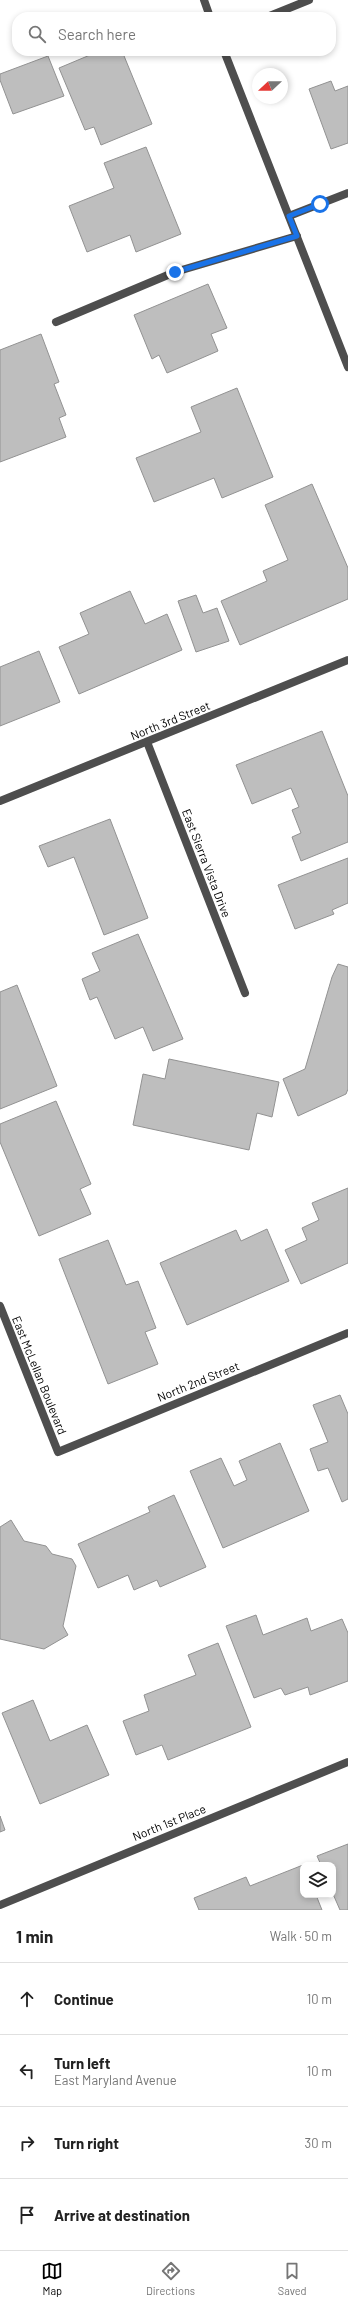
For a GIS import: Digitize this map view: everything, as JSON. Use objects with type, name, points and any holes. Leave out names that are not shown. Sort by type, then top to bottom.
[{"type":"street","points":[[204,0],[208,12]]},
{"type":"street","points":[[279,12],[309,0]]},
{"type":"street","points":[[226,56],[348,367]]},
{"type":"street","points":[[289,216],[348,192]]},
{"type":"street","points":[[56,322],[175,272],[297,236]]},
{"type":"street","name":"North 3rd Street","points":[[0,801],[348,660]]},
{"type":"street","name":"East Sierra Vista Drive","points":[[147,742],[245,993]]},
{"type":"street","name":"East McLellan Boulevard","points":[[0,1306],[58,1452]]},
{"type":"street","name":"North 2nd Street","points":[[58,1452],[348,1333]]},
{"type":"street","name":"North 1st Place","points":[[0,1905],[348,1762]]},
{"type":"building","points":[[48,56],[64,96],[13,114],[0,80],[0,74]]},
{"type":"building","points":[[88,56],[124,56],[152,124],[101,145],[94,127],[85,130],[59,68]]},
{"type":"building","points":[[331,81],[335,91],[348,86],[348,143],[331,149],[309,89]]},
{"type":"building","points":[[146,147],[181,234],[136,252],[130,235],[87,252],[69,206],[114,188],[104,163]]},
{"type":"building","points":[[208,284],[227,328],[211,334],[218,351],[167,373],[159,355],[152,359],[134,315]]},
{"type":"building","points":[[41,334],[59,382],[54,384],[66,415],[59,418],[66,437],[0,462],[0,350]]},
{"type":"building","points":[[237,388],[273,477],[222,498],[214,478],[154,502],[136,458],[201,432],[191,407]]},
{"type":"building","points":[[312,484],[348,568],[348,599],[240,645],[221,601],[267,581],[263,571],[288,560],[265,505]]},
{"type":"building","points":[[130,591],[145,624],[167,614],[182,650],[79,694],[59,647],[89,634],[80,613]]},
{"type":"building","points":[[196,595],[203,613],[217,608],[229,641],[196,652],[178,601]]},
{"type":"building","points":[[39,651],[60,702],[0,726],[0,667]]},
{"type":"building","points":[[322,731],[348,796],[348,842],[301,861],[292,837],[301,833],[292,810],[299,807],[291,788],[252,804],[236,765]]},
{"type":"building","points":[[110,819],[148,918],[104,935],[74,857],[48,867],[39,846]]},
{"type":"building","points":[[348,858],[348,903],[332,910],[334,914],[295,929],[278,885]]},
{"type":"building","points":[[138,934],[183,1039],[153,1051],[143,1027],[115,1039],[97,997],[90,1000],[82,979],[100,971],[92,953]]},
{"type":"building","points":[[338,964],[348,967],[348,1089],[346,1094],[298,1116],[283,1079],[305,1069],[332,977]]},
{"type":"building","points":[[17,985],[57,1086],[0,1109],[0,992]]},
{"type":"building","points":[[169,1059],[279,1082],[272,1117],[257,1113],[249,1150],[133,1125],[143,1074],[165,1079]]},
{"type":"building","points":[[56,1101],[91,1184],[80,1189],[91,1214],[39,1236],[0,1142],[0,1124]]},
{"type":"building","points":[[348,1188],[348,1263],[301,1284],[285,1250],[307,1240],[302,1228],[319,1220],[312,1203]]},
{"type":"building","points":[[267,1229],[289,1281],[187,1325],[160,1263],[236,1230],[241,1241]]},
{"type":"building","points":[[108,1240],[126,1285],[138,1281],[156,1328],[145,1332],[158,1364],[108,1384],[59,1259]]},
{"type":"building","points":[[340,1395],[348,1414],[348,1499],[342,1502],[328,1468],[318,1471],[310,1449],[328,1442],[313,1405]]},
{"type":"building","points":[[280,1443],[309,1511],[223,1548],[190,1471],[221,1458],[234,1486],[247,1480],[239,1461]]},
{"type":"building","points":[[174,1495],[206,1567],[160,1587],[157,1580],[134,1590],[128,1575],[98,1588],[78,1544],[150,1512],[148,1507]]},
{"type":"building","points":[[11,1520],[24,1541],[46,1546],[52,1554],[72,1559],[76,1566],[63,1626],[68,1635],[44,1649],[0,1639],[0,1527]]},
{"type":"building","points":[[256,1615],[263,1635],[307,1618],[311,1631],[342,1619],[348,1633],[348,1681],[310,1695],[308,1687],[285,1695],[281,1688],[254,1698],[226,1626]]},
{"type":"building","points":[[218,1643],[251,1727],[168,1760],[162,1745],[136,1755],[123,1721],[149,1711],[144,1695],[196,1675],[188,1655]]},
{"type":"building","points":[[33,1700],[50,1741],[87,1725],[109,1775],[40,1804],[2,1713]]},
{"type":"building","points":[[0,1816],[5,1830],[0,1832]]},
{"type":"building","points":[[348,1844],[348,1910],[340,1910],[335,1898],[336,1898],[336,1862],[320,1862],[317,1856]]},
{"type":"building","points":[[300,1866],[300,1898],[317,1898],[322,1910],[199,1910],[194,1898],[246,1877],[250,1886]]},
{"type":"route","points":[[175,272],[297,236],[289,216],[320,204]]}]
